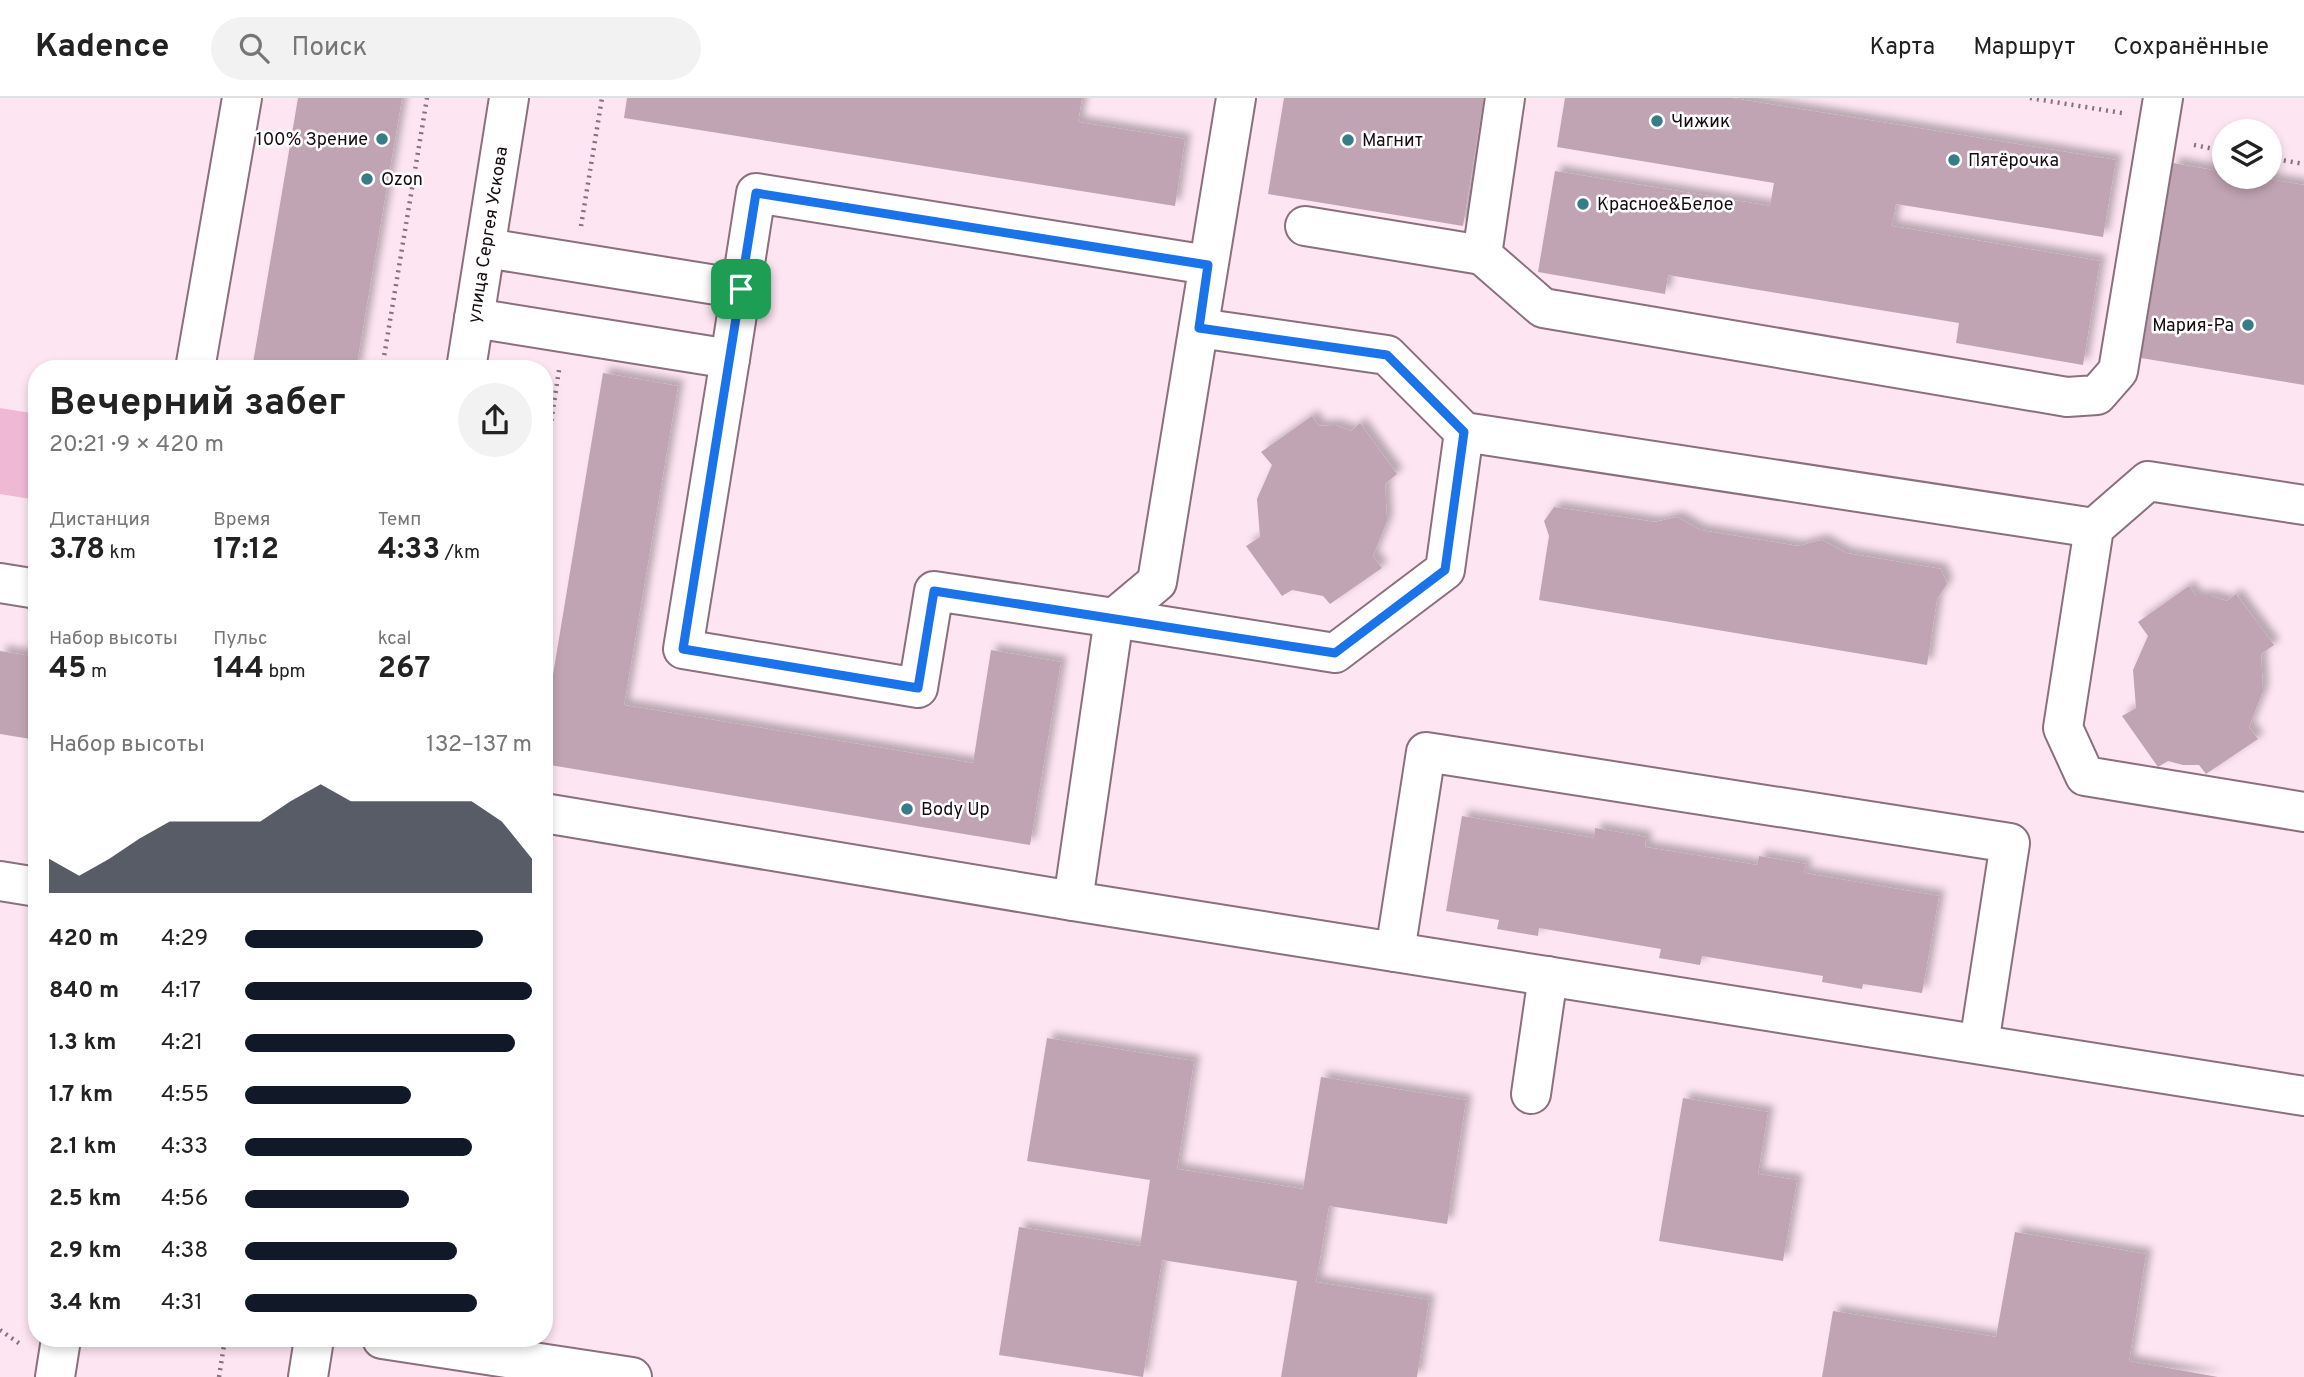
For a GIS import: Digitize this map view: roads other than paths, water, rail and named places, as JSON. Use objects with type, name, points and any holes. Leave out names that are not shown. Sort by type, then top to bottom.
[{"type":"street","points":[[197,360],[243,98]]},
{"type":"street","name":"улица Сергея Ускова","points":[[467,360],[509,98]]},
{"type":"street","points":[[1073,901],[1114,618],[1157,582],[1236,98]]},
{"type":"street","points":[[1482,255],[1505,98]]},
{"type":"street","points":[[1305,226],[1482,255],[1543,308],[2067,397],[2097,395],[2119,371],[2163,98]]},
{"type":"street","points":[[1208,265],[756,193],[683,649],[918,688],[934,591],[1335,653],[1445,570],[1464,432]]},
{"type":"street","points":[[486,248],[741,289]]},
{"type":"street","points":[[474,318],[730,359]]},
{"type":"street","points":[[1199,328],[1387,355],[1464,432],[2094,528]]},
{"type":"street","points":[[2304,505],[2148,481],[2094,528],[2063,728],[2085,776],[2304,811]]},
{"type":"street","points":[[0,583],[28,588]]},
{"type":"street","points":[[1395,951],[1426,752],[2010,843],[1979,1044]]},
{"type":"street","points":[[553,814],[1073,901],[2304,1096]]},
{"type":"street","points":[[0,881],[28,886]]},
{"type":"street","points":[[1531,1094],[1548,976]]},
{"type":"street","points":[[55,1377],[60,1347]]},
{"type":"street","points":[[308,1377],[313,1347]]},
{"type":"street","points":[[435,1347],[632,1377]]},
{"type":"place","name":"Чижик","points":[[1657,121]]},
{"type":"place","name":"100% Зрение","points":[[382,139]]},
{"type":"place","name":"Магнит","points":[[1348,140]]},
{"type":"place","name":"Пятёрочка","points":[[1954,160]]},
{"type":"place","name":"Ozon","points":[[367,179]]},
{"type":"place","name":"Красное&Белое","points":[[1583,204]]},
{"type":"place","name":"Мария-Ра","points":[[2248,325]]},
{"type":"place","name":"Body Up","points":[[907,809]]}]
